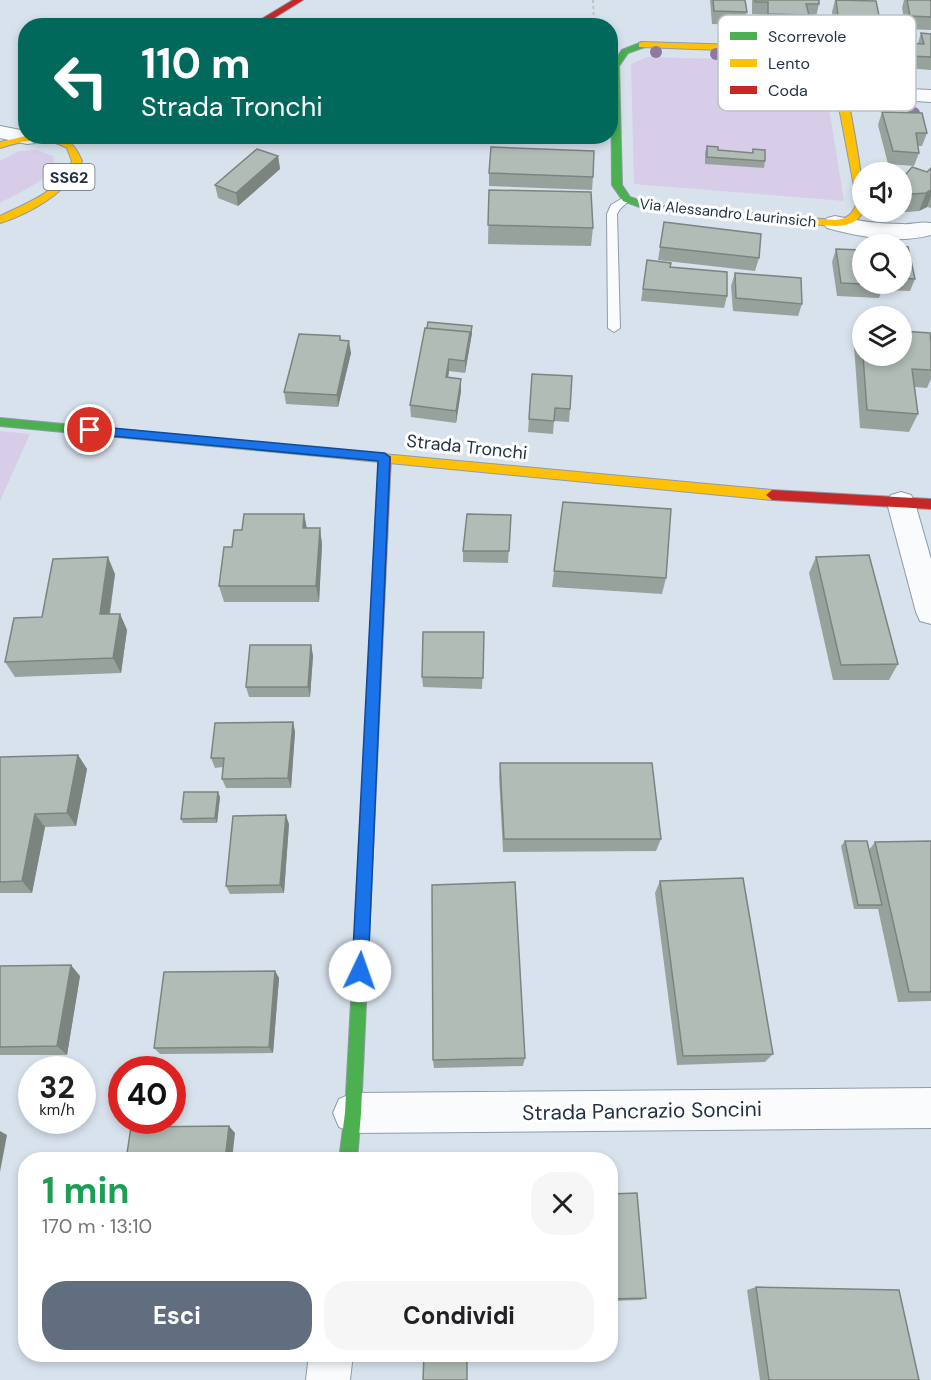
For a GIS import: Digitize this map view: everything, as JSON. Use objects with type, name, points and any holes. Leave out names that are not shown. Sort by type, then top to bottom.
[{"type":"street","points":[[268,18],[299,0]]},
{"type":"street","name":"Via Alessandro Laurinsich","points":[[618,57],[634,47],[654,45],[718,47]]},
{"type":"street","points":[[916,95],[931,96]]},
{"type":"street","points":[[846,111],[856,162]]},
{"type":"street","points":[[0,132],[18,135]]},
{"type":"street","name":"SS62","points":[[0,145],[18,140]]},
{"type":"street","name":"SS62","points":[[64,144],[72,148],[78,159],[73,172]]},
{"type":"street","name":"Via Alessandro Laurinsich","points":[[616,144],[617,185],[626,199],[651,208],[835,223],[857,228],[902,231],[928,229]]},
{"type":"street","name":"SS62","points":[[0,220],[57,187],[73,172],[90,145]]},
{"type":"street","name":"Via Alessandro Laurinsich","points":[[835,223],[852,219]]},
{"type":"street","name":"Via Alessandro Laurinsich","points":[[898,222],[928,229]]},
{"type":"street","name":"Strada Tronchi","points":[[0,422],[780,496],[931,504]]},
{"type":"street","points":[[349,1152],[353,1113],[384,457]]},
{"type":"street","points":[[901,503],[931,612]]},
{"type":"street","name":"Strada Pancrazio Soncini","points":[[353,1113],[931,1108]]},
{"type":"street","points":[[328,1380],[330,1362]]},
{"type":"lane","points":[[614,328],[612,214],[615,207],[626,199]]},
{"type":"path","points":[[593,0],[594,18]]},
{"type":"shaded area","points":[[647,57],[718,59],[718,111],[830,111],[844,201],[634,184],[631,64]]},
{"type":"shaded area","points":[[37,150],[53,156],[54,163],[50,171],[35,184],[0,203],[0,161],[19,151]]},
{"type":"shaded area","points":[[0,431],[30,434],[0,501]]},
{"type":"building","points":[[713,0],[745,0],[747,12],[714,11]]},
{"type":"building","points":[[755,0],[819,0],[819,4],[806,4],[809,15],[768,14],[768,2],[755,2]]},
{"type":"building","points":[[836,0],[876,1],[879,15],[838,15]]},
{"type":"building","points":[[907,0],[931,0],[931,17],[910,15]]},
{"type":"building","points":[[921,33],[931,34],[931,57],[916,56],[916,44],[924,44]]},
{"type":"building","points":[[882,112],[922,113],[927,133],[916,133],[919,153],[893,151]]},
{"type":"building","points":[[707,146],[718,147],[718,150],[753,153],[753,149],[765,150],[765,161],[707,157]]},
{"type":"building","points":[[491,147],[594,151],[593,177],[489,173]]},
{"type":"building","points":[[257,149],[278,156],[236,193],[215,185]]},
{"type":"building","points":[[912,167],[927,172],[931,168],[931,190],[926,193],[913,194]]},
{"type":"building","points":[[489,190],[591,192],[593,228],[488,225]]},
{"type":"building","points":[[664,222],[761,234],[759,258],[660,247]]},
{"type":"building","points":[[836,249],[852,250],[852,284],[841,283]]},
{"type":"building","points":[[647,260],[671,263],[670,267],[727,272],[727,296],[643,289]]},
{"type":"building","points":[[735,273],[801,278],[802,304],[736,298]]},
{"type":"building","points":[[428,322],[472,326],[470,338],[470,332],[427,328]]},
{"type":"building","points":[[425,328],[470,332],[465,361],[449,359],[446,377],[461,379],[456,411],[410,405]]},
{"type":"building","points":[[912,332],[930,333],[931,370],[912,369],[918,414],[867,410],[864,366],[912,366]]},
{"type":"building","points":[[299,334],[340,336],[340,340],[349,341],[337,395],[284,392]]},
{"type":"building","points":[[532,374],[572,376],[570,409],[555,408],[554,421],[529,419]]},
{"type":"building","points":[[563,502],[671,509],[666,578],[554,571]]},
{"type":"building","points":[[244,514],[304,514],[303,528],[320,528],[316,586],[219,586],[224,547],[232,547],[234,530],[242,530]]},
{"type":"building","points":[[467,514],[511,515],[509,551],[463,551]]},
{"type":"building","points":[[869,555],[898,664],[841,665],[816,557]]},
{"type":"building","points":[[108,557],[100,614],[120,614],[113,658],[5,662],[14,618],[42,617],[53,559]]},
{"type":"building","points":[[423,632],[484,632],[483,678],[422,677]]},
{"type":"building","points":[[250,645],[311,645],[308,687],[246,687]]},
{"type":"building","points":[[293,722],[288,778],[222,779],[224,758],[211,758],[215,723]]},
{"type":"building","points":[[78,755],[67,813],[35,814],[22,881],[0,882],[0,757]]},
{"type":"building","points":[[500,763],[652,763],[661,839],[504,839]]},
{"type":"building","points":[[184,792],[218,792],[215,818],[181,819]]},
{"type":"building","points":[[286,815],[280,885],[226,886],[233,816]]},
{"type":"building","points":[[845,841],[867,841],[882,905],[858,905]]},
{"type":"building","points":[[931,841],[931,992],[909,992],[875,842]]},
{"type":"building","points":[[743,878],[773,1054],[683,1056],[660,881]]},
{"type":"building","points":[[515,882],[525,1058],[433,1060],[432,885]]},
{"type":"building","points":[[71,965],[57,1046],[0,1047],[0,966]]},
{"type":"building","points":[[275,971],[269,1047],[154,1048],[164,972]]},
{"type":"building","points":[[186,1126],[229,1126],[226,1152],[127,1152],[130,1134],[186,1134]]},
{"type":"building","points":[[637,1193],[646,1298],[618,1299],[618,1194]]},
{"type":"building","points":[[756,1287],[899,1290],[919,1380],[769,1380]]},
{"type":"building","points":[[424,1362],[467,1362],[467,1380],[423,1380]]},
{"type":"traffic: fast","points":[[618,59],[625,51],[642,45]]},
{"type":"traffic: fast","points":[[616,144],[617,185],[626,199],[651,208],[719,214]]},
{"type":"traffic: fast","points":[[0,422],[328,453]]},
{"type":"traffic: fast","points":[[349,1152],[353,1113],[365,873]]},
{"type":"traffic: slow","points":[[642,45],[718,47]]},
{"type":"traffic: slow","points":[[719,214],[835,223],[849,220],[858,212],[862,202],[844,111]]},
{"type":"traffic: slow","points":[[0,145],[18,140]]},
{"type":"traffic: slow","points":[[0,220],[57,189],[66,180],[77,161],[71,146],[67,144]]},
{"type":"traffic: slow","points":[[328,453],[772,495]]},
{"type":"traffic: jam","points":[[268,18],[299,0]]},
{"type":"traffic: jam","points":[[365,873],[385,457]]},
{"type":"traffic: jam","points":[[772,495],[931,504]]},
{"type":"route","points":[[90,430],[384,457],[360,971]]}]
